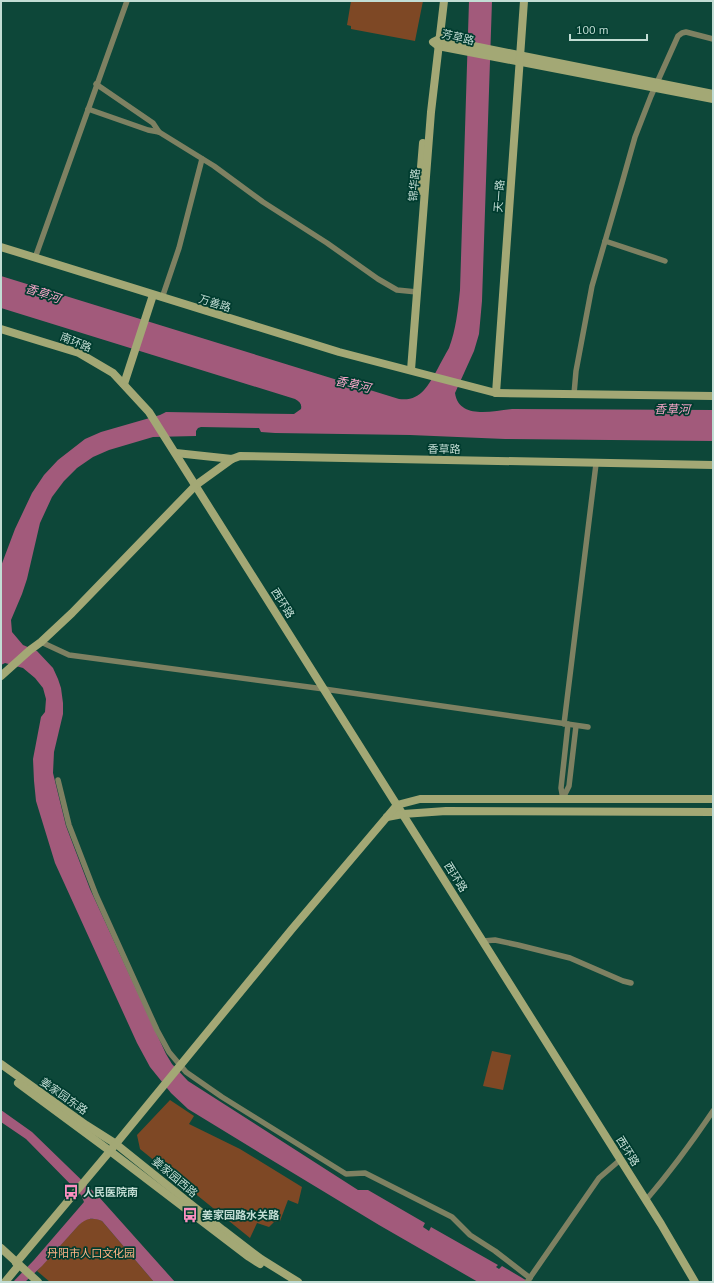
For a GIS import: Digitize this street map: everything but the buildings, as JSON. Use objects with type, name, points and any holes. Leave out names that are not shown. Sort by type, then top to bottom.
[{"type":"street","points":[[35,258],[96,84],[127,1]]},
{"type":"street","name":"锦华路","points":[[436,42],[438,1]]},
{"type":"street","name":"锦华路","points":[[408,370],[424,134],[436,42],[444,1]]},
{"type":"street","name":"天一路","points":[[496,394],[524,1]]},
{"type":"street","points":[[574,394],[576,371],[590,294],[635,137],[678,36],[682,32],[686,32],[713,39]]},
{"type":"street","name":"芳草路","points":[[436,42],[656,85],[713,94]]},
{"type":"street","points":[[96,84],[153,124],[159,132],[202,159],[263,202],[328,243],[378,279],[397,290],[414,292]]},
{"type":"street","name":"芳草路","points":[[656,85],[713,99]]},
{"type":"street","points":[[88,109],[148,130],[159,132]]},
{"type":"street","points":[[162,298],[179,248],[202,159]]},
{"type":"street","points":[[605,241],[665,261]]},
{"type":"street","name":"万善路","points":[[1,247],[339,352],[496,394],[713,396]]},
{"type":"street","points":[[124,384],[153,295]]},
{"type":"street","name":"南环路","points":[[1,329],[79,353],[113,373],[149,412],[176,453]]},
{"type":"street","points":[[176,453],[196,485]]},
{"type":"street","name":"香草路","points":[[176,453],[232,459],[240,456],[596,464],[713,465]]},
{"type":"street","points":[[1,676],[72,613],[196,485],[232,459]]},
{"type":"street","points":[[562,812],[563,799],[561,788],[566,724],[596,464]]},
{"type":"street","name":"西环路","points":[[196,485],[646,1200],[695,1282]]},
{"type":"street","points":[[41,642],[69,655],[588,727]]},
{"type":"street","points":[[563,799],[569,786],[576,726]]},
{"type":"street","points":[[58,780],[69,825],[96,895],[157,1030],[178,1067],[222,1097],[346,1174],[365,1174],[452,1217],[470,1235],[495,1251],[529,1280],[599,1178],[620,1160]]},
{"type":"street","points":[[5,1282],[72,1196],[178,1067],[397,805],[420,799],[713,799]]},
{"type":"street","points":[[386,817],[403,814],[446,811],[713,812]]},
{"type":"street","points":[[483,941],[495,940],[570,958],[630,983]]},
{"type":"street","name":"姜家园东路","points":[[1,1064],[86,1125],[116,1144]]},
{"type":"street","name":"姜家园东路","points":[[1,1070],[110,1151]]},
{"type":"street","points":[[646,1200],[691,1143],[713,1111]]},
{"type":"street","name":"姜家园西路","points":[[116,1144],[261,1259],[298,1282]]},
{"type":"street","name":"姜家园西路","points":[[110,1151],[249,1257],[290,1282]]},
{"type":"street","points":[[1,1248],[37,1281]]},
{"type":"green space","points":[[351,1],[423,1],[415,41],[351,29],[351,26],[347,25]]},
{"type":"green space","points":[[492,1051],[511,1055],[503,1090],[483,1086]]},
{"type":"green space","points":[[170,1100],[194,1116],[189,1124],[240,1149],[302,1187],[298,1204],[288,1200],[280,1221],[274,1222],[269,1227],[257,1223],[250,1238],[140,1149],[137,1135]]},
{"type":"green space","name":"丹阳市人口文化园","points":[[97,1219],[102,1221],[154,1282],[50,1282],[37,1271],[84,1220]]},
{"type":"water","name":"香草河","points":[[469,1],[492,1],[482,301],[479,334],[474,351],[455,393],[458,402],[463,407],[478,412],[512,409],[713,410],[713,441],[505,439],[410,435],[275,433],[261,432],[259,428],[201,427],[196,431],[196,436],[153,437],[109,450],[93,457],[77,468],[64,481],[52,497],[40,523],[27,579],[11,620],[12,632],[23,645],[37,651],[53,668],[58,679],[61,688],[63,714],[54,752],[53,773],[66,826],[90,889],[172,1064],[188,1081],[358,1190],[368,1190],[425,1223],[423,1227],[429,1231],[431,1227],[498,1265],[496,1267],[499,1269],[502,1266],[529,1282],[478,1282],[379,1225],[188,1109],[171,1093],[150,1067],[137,1043],[55,863],[36,801],[34,781],[33,759],[41,717],[45,712],[46,699],[43,688],[35,678],[23,668],[5,663],[1,665],[1,566],[15,529],[32,493],[44,475],[58,460],[85,439],[101,432],[166,412],[294,414],[301,409],[301,406],[295,399],[1,308],[1,276],[399,399],[413,398],[427,387],[449,348],[457,312],[460,290]]},
{"type":"water","points":[[1,1110],[32,1132],[99,1197],[175,1282],[154,1282],[102,1221],[92,1219],[84,1221],[78,1226],[42,1266],[25,1282],[13,1282],[84,1202],[81,1195],[26,1139],[1,1122]]},
{"type":"place","name":"人民医院南","points":[[71,1192]]},
{"type":"place","name":"姜家园路水关路","points":[[190,1215]]}]
